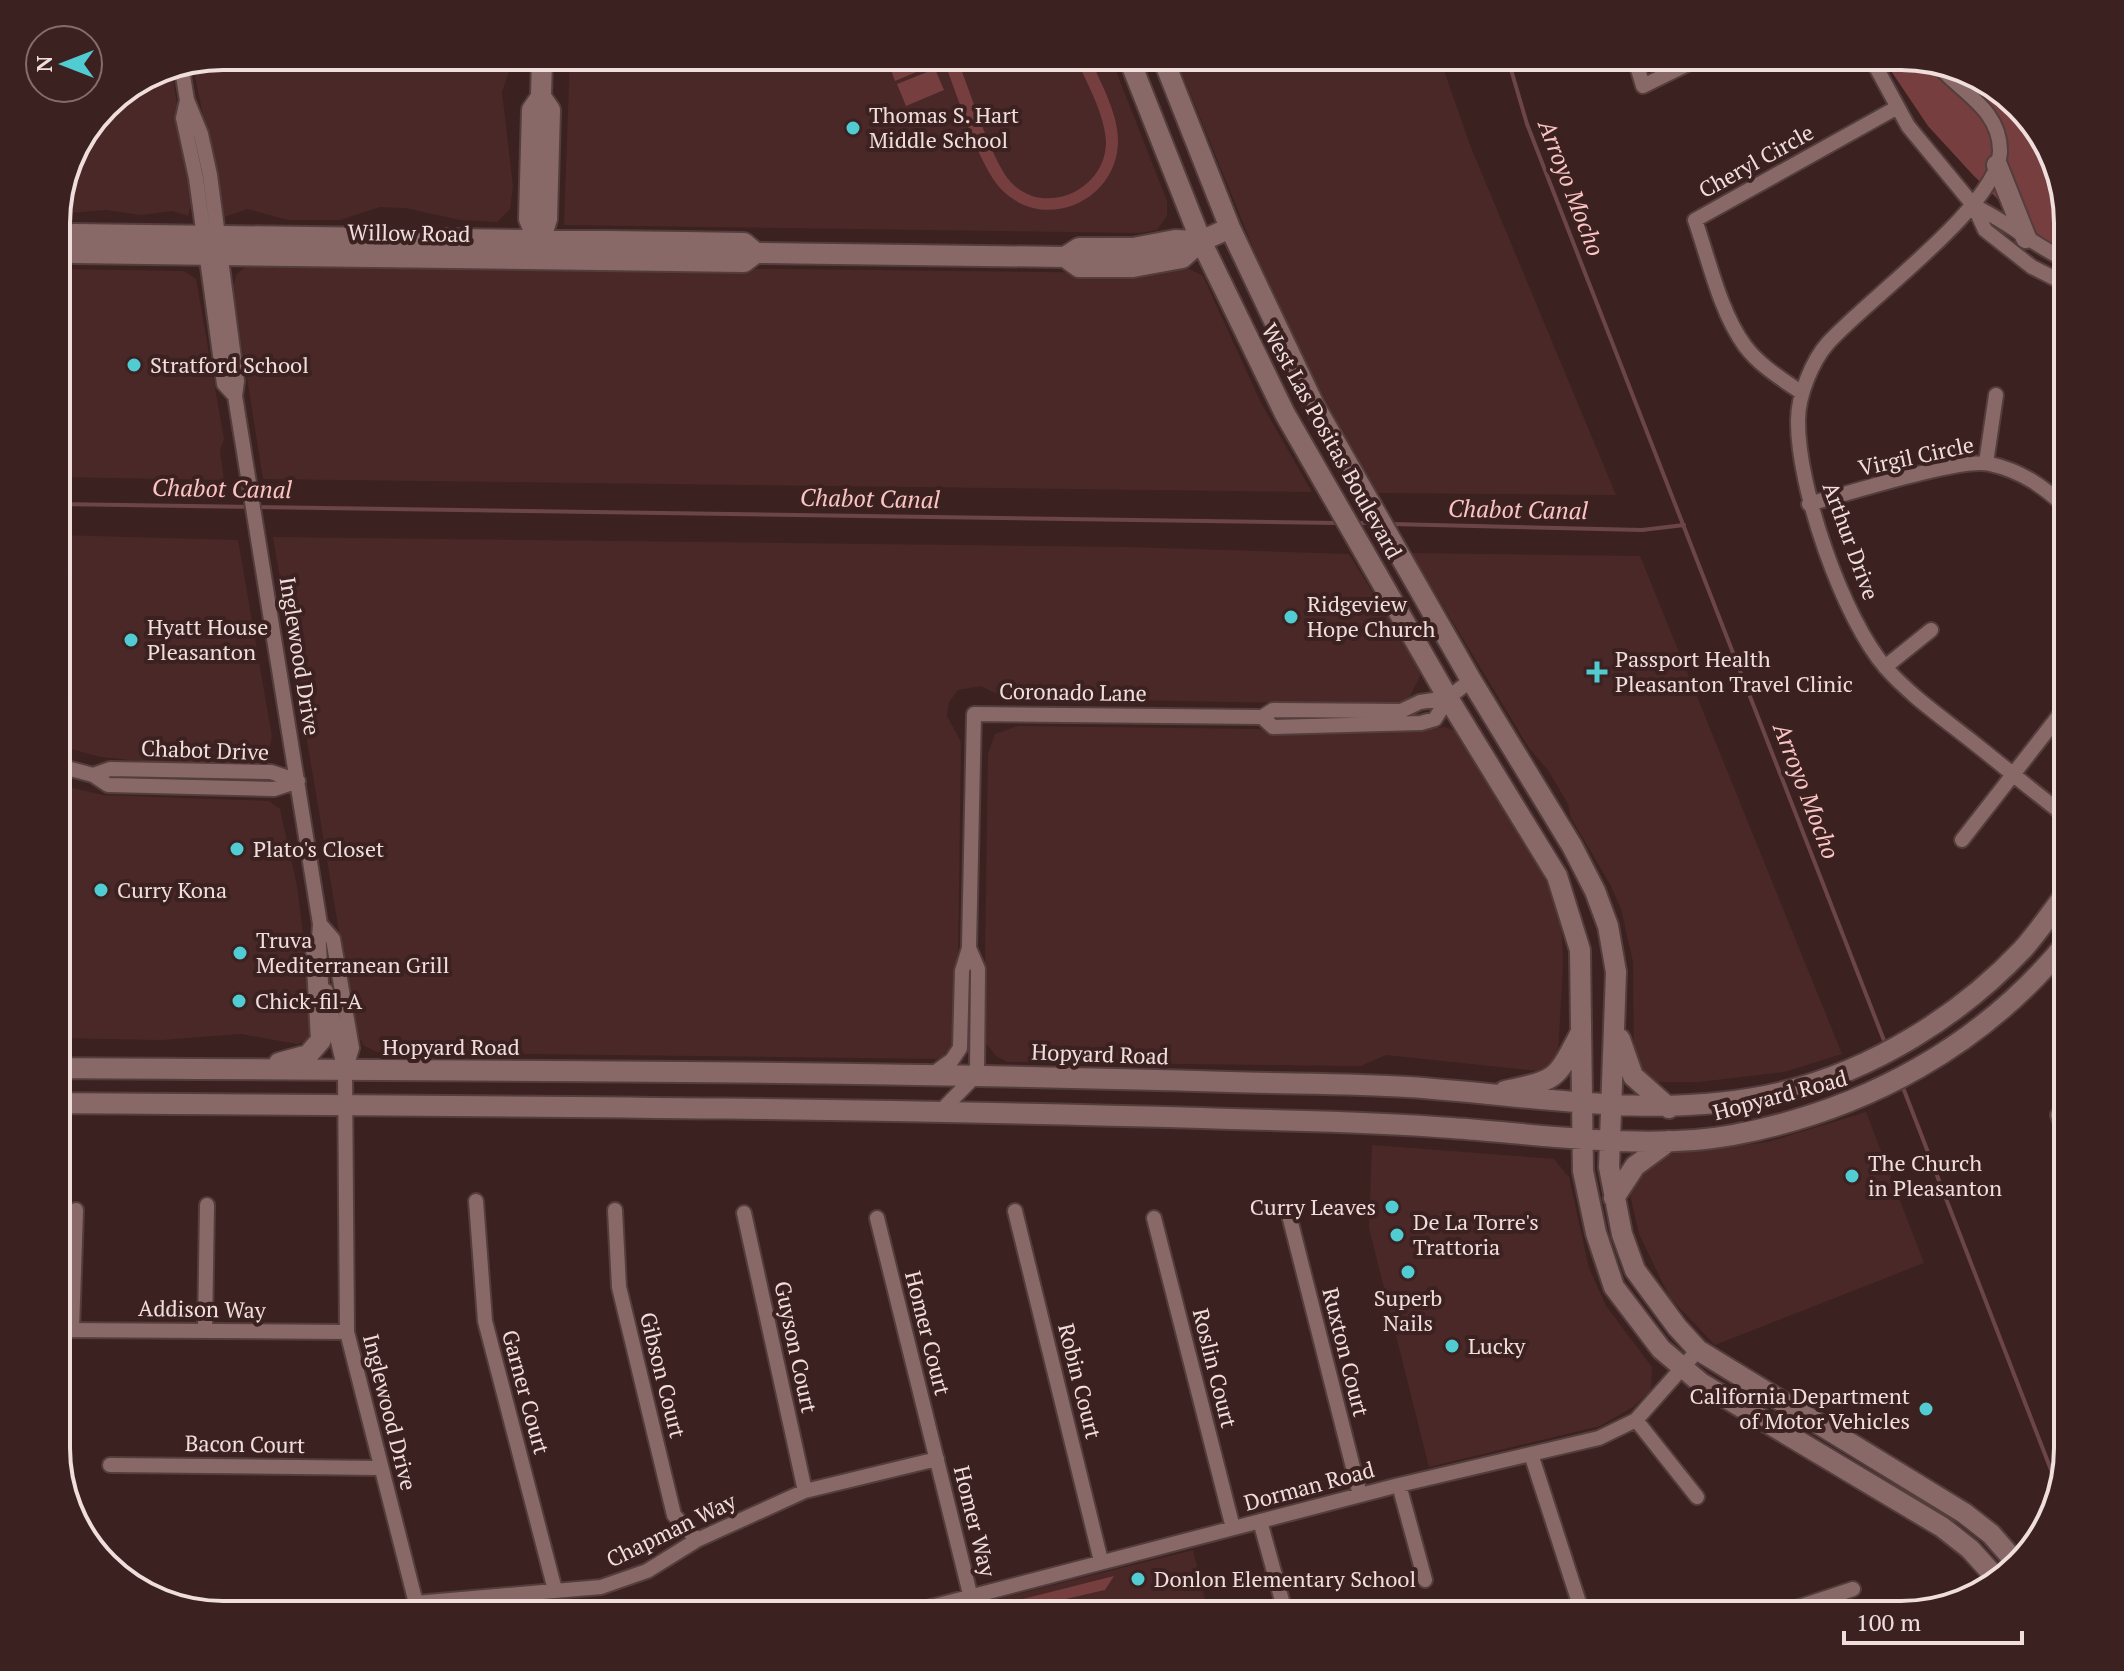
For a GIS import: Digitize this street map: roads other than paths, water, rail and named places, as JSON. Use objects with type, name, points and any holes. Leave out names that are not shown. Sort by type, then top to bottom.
[{"type":"main road","points":[[538,250],[547,219],[550,110],[541,97],[542,70]]},
{"type":"main road","name":"West Las Positas Boulevard","points":[[1134,70],[1201,241],[1285,414],[1448,698],[1557,876],[1580,950],[1583,1171],[1596,1233],[1614,1287],[1640,1324],[1682,1369],[1942,1527],[1970,1549],[1990,1571]]},
{"type":"main road","name":"West Las Positas Boulevard","points":[[1168,70],[1230,228],[1314,405],[1471,680],[1572,846],[1595,891],[1608,926],[1616,972],[1609,1167],[1622,1234],[1635,1270],[1698,1350],[1964,1513],[1991,1534],[2010,1555]]},
{"type":"main road","points":[[1997,165],[2026,238]]},
{"type":"main road","name":"Willow Road","points":[[70,250],[74,253],[212,246],[538,250],[744,243],[756,253],[1065,257],[1079,267],[1133,267],[1182,258],[1201,241],[1230,228]]},
{"type":"main road","name":"Hopyard Road","points":[[70,1068],[977,1074],[1405,1087],[1612,1107],[1669,1108],[1784,1092],[1856,1068],[1929,1027],[1963,1003],[2024,947],[2054,909]]},
{"type":"main road","points":[[243,1070],[302,1057],[319,1043],[323,1032],[316,946]]},
{"type":"main road","name":"Hopyard Road","points":[[70,1103],[941,1111],[1412,1124],[1669,1141],[1735,1134],[1867,1096],[1942,1056],[2012,1004],[2054,957]]},
{"type":"main road","points":[[1615,1025],[1633,1076],[1669,1108]]},
{"type":"main road","points":[[1488,1095],[1551,1080],[1559,1074],[1582,1029]]},
{"type":"main road","points":[[1614,1198],[1635,1166],[1669,1141]]},
{"type":"street","points":[[1638,70],[1643,86],[1676,70]]},
{"type":"street","points":[[1877,70],[1896,108],[1974,206],[1985,230],[2032,267],[2054,278]]},
{"type":"street","name":"Inglewood Drive","points":[[183,75],[187,100],[183,118],[212,246],[224,384],[235,396],[320,924],[316,946],[345,1071],[347,1332],[416,1601]]},
{"type":"street","points":[[1947,77],[1988,112],[1998,138],[1997,165]]},
{"type":"street","name":"Cheryl Circle","points":[[1802,393],[1764,367],[1744,345],[1727,309],[1695,220],[1896,108]]},
{"type":"street","name":"Arthur Drive","points":[[1997,165],[1974,206],[1826,345],[1802,393],[1799,442],[1809,504],[1862,635],[1885,667],[2013,777],[2054,808]]},
{"type":"street","points":[[1974,206],[2054,253]]},
{"type":"street","points":[[1986,463],[1996,395]]},
{"type":"street","name":"Virgil Circle","points":[[1809,504],[1912,476],[1986,463],[2039,481],[2054,495]]},
{"type":"street","points":[[1885,667],[1931,630]]},
{"type":"street","name":"Coronado Lane","points":[[933,1074],[952,1060],[960,1048],[962,971],[969,948],[974,714],[1262,717],[1273,710],[1401,711],[1420,702],[1448,698],[1471,680]]},
{"type":"street","points":[[1962,840],[2054,723]]},
{"type":"street","name":"Chabot Drive","points":[[70,769],[93,775],[108,785],[274,789],[298,781]]},
{"type":"street","name":"Inglewood Drive","points":[[320,924],[333,939],[352,1048],[345,1071]]},
{"type":"street","name":"Coronado Lane","points":[[969,948],[978,969],[977,1074]]},
{"type":"street","points":[[941,1111],[977,1074]]},
{"type":"street","name":"Garner Court","points":[[476,1201],[485,1321],[555,1590]]},
{"type":"street","points":[[205,1331],[207,1205]]},
{"type":"street","points":[[72,1330],[76,1210]]},
{"type":"street","name":"Gibson Court","points":[[615,1210],[619,1287],[674,1515],[697,1540]]},
{"type":"street","name":"Robin Court","points":[[1015,1211],[1101,1561]]},
{"type":"street","name":"Guyson Court","points":[[744,1213],[805,1491]]},
{"type":"street","name":"Homer Court","points":[[877,1218],[937,1459]]},
{"type":"street","name":"Roslin Court","points":[[1154,1218],[1233,1528]]},
{"type":"street","name":"Ruxton Court","points":[[1290,1219],[1360,1495]]},
{"type":"street","name":"Addison Way","points":[[72,1330],[347,1332]]},
{"type":"street","name":"Dorman Road","points":[[947,1601],[1399,1485],[1599,1438],[1636,1420],[1698,1350]]},
{"type":"street","points":[[1636,1420],[1697,1497]]},
{"type":"street","points":[[1531,1454],[1578,1601]]},
{"type":"street","name":"Chapman Way","points":[[476,1601],[622,1582],[697,1540],[805,1491],[937,1459]]},
{"type":"street","name":"Homer Way","points":[[937,1459],[970,1594]]},
{"type":"street","name":"Bacon Court","points":[[110,1465],[380,1468]]},
{"type":"street","points":[[1399,1485],[1425,1580]]},
{"type":"street","points":[[1260,1521],[1282,1601]]},
{"type":"street","points":[[1817,1601],[1853,1589]]},
{"type":"waterway","name":"Arroyo Mocho","points":[[1511,70],[1527,124],[1885,1043]]},
{"type":"waterway","name":"Chabot Canal","points":[[70,504],[1338,523]]},
{"type":"waterway","name":"Chabot Canal","points":[[1355,523],[1374,523]]},
{"type":"waterway","name":"Chabot Canal","points":[[1391,524],[1642,530],[1684,525]]},
{"type":"waterway","name":"Arroyo Mocho","points":[[1902,1085],[2052,1472]]},
{"type":"place","name":"Thomas S. Hart Middle School","points":[[853,128]]},
{"type":"place","name":"Stratford School","points":[[134,365]]},
{"type":"place","name":"Ridgeview Hope Church","points":[[1291,617]]},
{"type":"place","name":"Hyatt House Pleasanton","points":[[131,640]]},
{"type":"place","name":"Passport Health Pleasanton Travel Clinic","points":[[1597,672]]},
{"type":"place","name":"Plato's Closet","points":[[237,849]]},
{"type":"place","name":"Curry Kona","points":[[101,890]]},
{"type":"place","name":"Truva Mediterranean Grill","points":[[240,953]]},
{"type":"place","name":"Chick-fil-A","points":[[239,1001]]},
{"type":"place","name":"The Church in Pleasanton","points":[[1852,1176]]},
{"type":"place","name":"Curry Leaves","points":[[1392,1207]]},
{"type":"place","name":"De La Torre's Trattoria","points":[[1397,1235]]},
{"type":"place","name":"Superb Nails","points":[[1408,1272]]},
{"type":"place","name":"Lucky","points":[[1452,1346]]},
{"type":"place","name":"California Department of Motor Vehicles","points":[[1926,1409]]},
{"type":"place","name":"Donlon Elementary School","points":[[1138,1579]]}]
